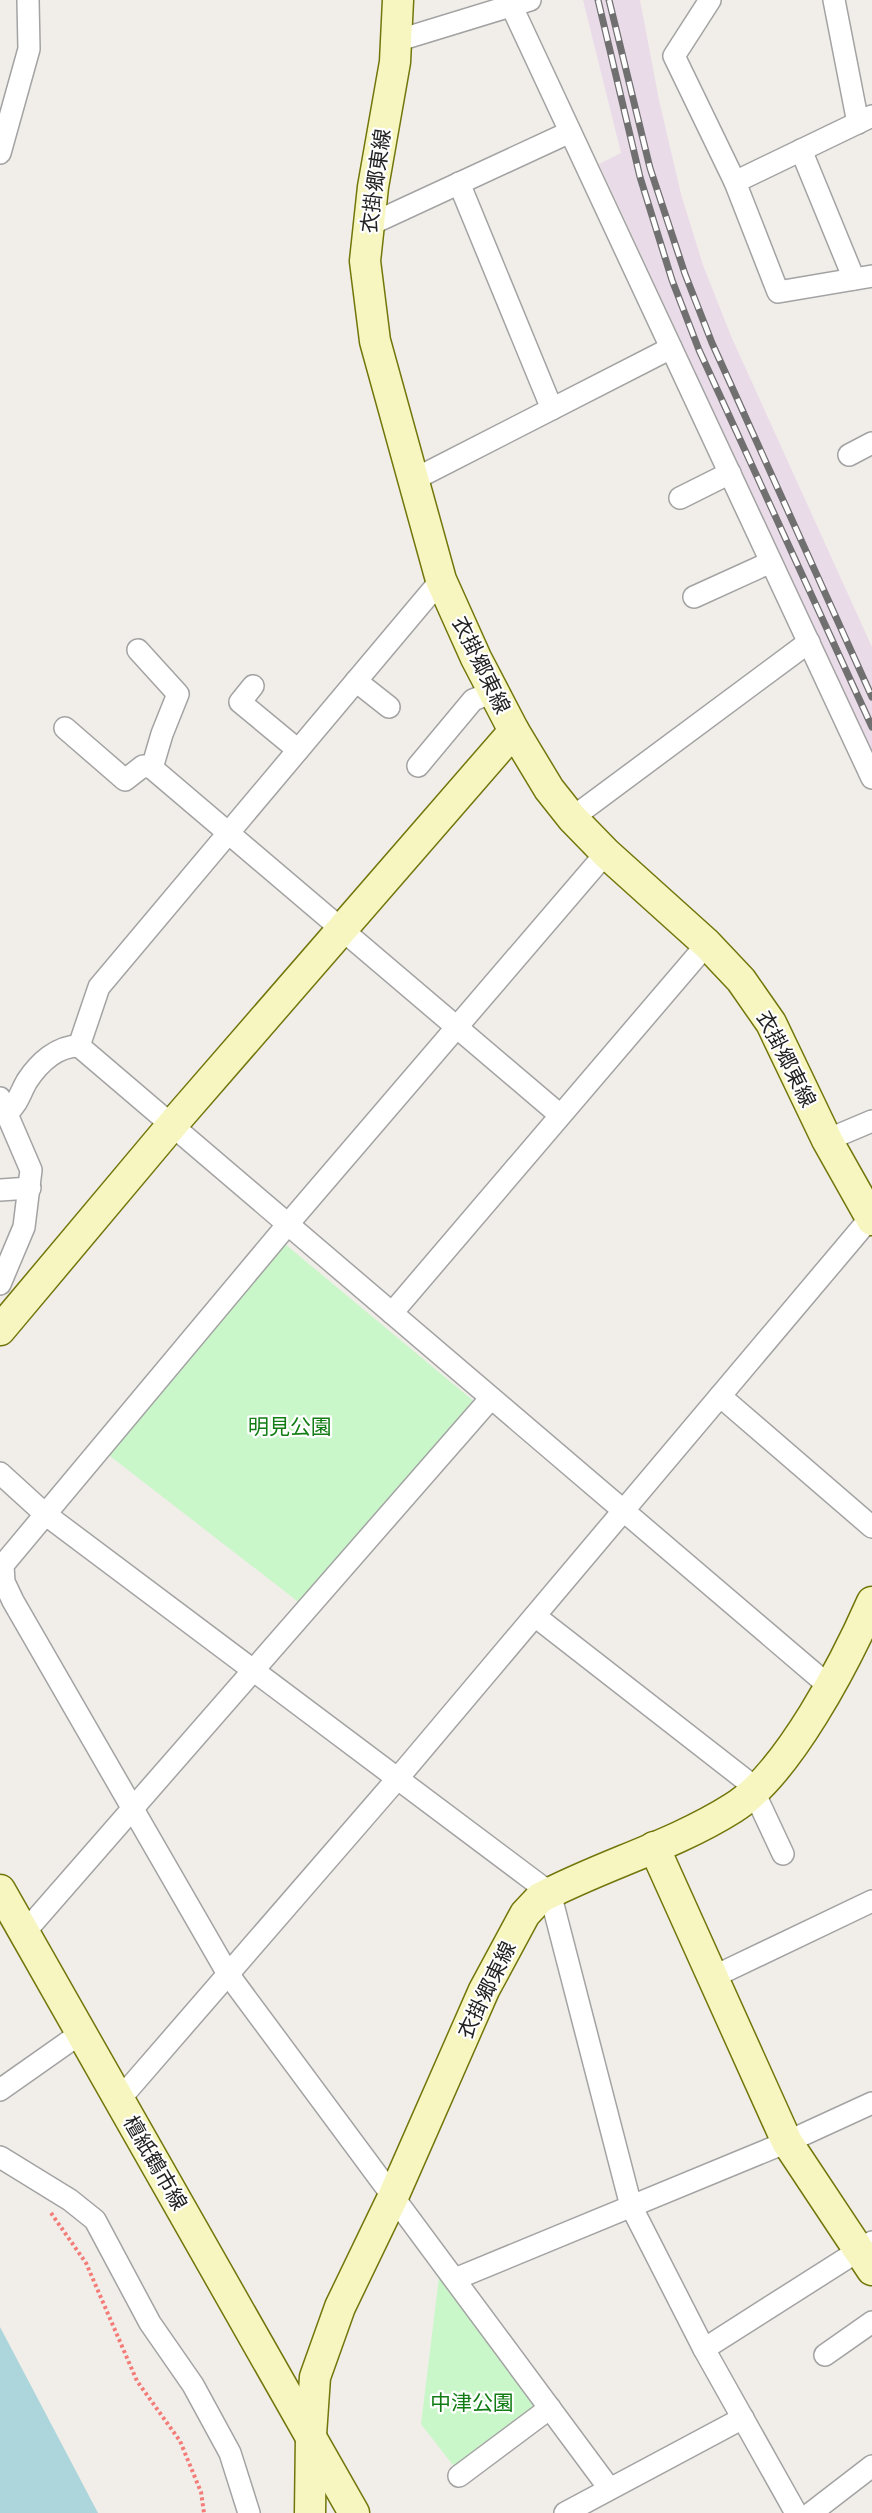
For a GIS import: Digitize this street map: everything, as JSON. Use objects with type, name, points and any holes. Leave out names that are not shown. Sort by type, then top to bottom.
[{"type":"main road","name":"衣掛郷東線","points":[[398,0],[396,41],[364,261],[370,314],[441,580],[463,633],[493,692],[549,789],[572,818],[606,853],[706,944],[741,980],[771,1023],[827,1140],[871,1218]]},
{"type":"main road","points":[[0,1330],[172,1125],[514,731]]},
{"type":"main road","name":"衣掛郷東線","points":[[310,2513],[311,2435],[315,2377],[340,2307],[393,2197],[484,1990],[525,1914],[540,1898],[654,1847],[735,1807],[755,1790],[786,1755],[829,1686],[871,1608]]},
{"type":"main road","points":[[654,1847],[787,2142],[868,2254]]},
{"type":"main road","name":"檀紙鶴市線","points":[[0,1890],[311,2435]]},
{"type":"main road","points":[[311,2435],[354,2513]]},
{"type":"street","points":[[0,153],[29,50],[28,0]]},
{"type":"street","points":[[710,0],[674,56],[735,183],[778,292],[863,277],[801,150]]},
{"type":"street","points":[[735,183],[869,117],[834,0]]},
{"type":"street","points":[[396,41],[521,4],[570,132],[872,778]]},
{"type":"street","points":[[369,225],[570,132]]},
{"type":"street","points":[[459,183],[552,409]]},
{"type":"street","points":[[413,480],[671,348]]},
{"type":"street","points":[[849,455],[872,444]]},
{"type":"street","points":[[680,498],[730,473]]},
{"type":"street","points":[[694,597],[771,562]]},
{"type":"street","points":[[79,1046],[99,987],[441,580]]},
{"type":"street","points":[[572,818],[809,642]]},
{"type":"street","points":[[138,650],[178,694],[162,734],[152,768]]},
{"type":"street","points":[[356,681],[389,707]]},
{"type":"street","points":[[253,686],[240,702],[298,750]]},
{"type":"street","points":[[418,766],[473,700],[493,692]]},
{"type":"street","points":[[65,728],[125,780],[143,766],[152,768],[560,1116]]},
{"type":"street","points":[[606,853],[288,1224],[3,1565],[4,1582],[228,1974],[609,2488]]},
{"type":"street","points":[[392,1313],[706,944]]},
{"type":"street","points":[[0,1284],[24,1227],[31,1170],[4,1105],[16,1106],[27,1080],[40,1065],[65,1046],[79,1046],[829,1686]]},
{"type":"street","points":[[827,1140],[872,1121]]},
{"type":"street","points":[[0,1190],[30,1188]]},
{"type":"street","points":[[118,2100],[398,1778],[871,1218]]},
{"type":"street","points":[[720,1396],[872,1527]]},
{"type":"street","points":[[24,1933],[491,1398]]},
{"type":"street","points":[[0,1473],[45,1514],[550,1893],[631,2206],[704,2349],[796,2513]]},
{"type":"street","points":[[534,1616],[755,1790],[783,1854]]},
{"type":"street","points":[[713,1977],[872,1901]]},
{"type":"street","points":[[0,2090],[81,2032]]},
{"type":"street","points":[[454,2279],[787,2142],[872,2103]]},
{"type":"street","points":[[6,2164],[95,2220],[150,2323],[193,2385],[230,2453],[249,2513]]},
{"type":"street","points":[[704,2349],[868,2254]]},
{"type":"street","points":[[825,2355],[872,2322]]},
{"type":"street","points":[[459,2476],[550,2408]]},
{"type":"street","points":[[565,2513],[743,2418]]},
{"type":"street","points":[[811,2513],[872,2466]]},
{"type":"path","points":[[42,2207],[51,2213],[86,2263],[137,2381],[180,2441],[201,2492],[204,2513]]},
{"type":"shaded area","points":[[583,0],[640,0],[659,100],[681,194],[703,265],[731,336],[872,647],[872,752],[599,164],[621,153]]},
{"type":"green space","name":"明見公園","points":[[285,1244],[476,1403],[301,1604],[106,1453]]},
{"type":"green space","name":"中津公園","points":[[439,2277],[540,2414],[459,2473],[421,2424]]},
{"type":"water","points":[[0,2327],[98,2513],[0,2513]]},
{"type":"railway","points":[[598,0],[640,177],[672,280],[699,350],[872,727]]},
{"type":"railway","points":[[609,0],[650,168],[685,274],[712,343],[872,697]]}]
